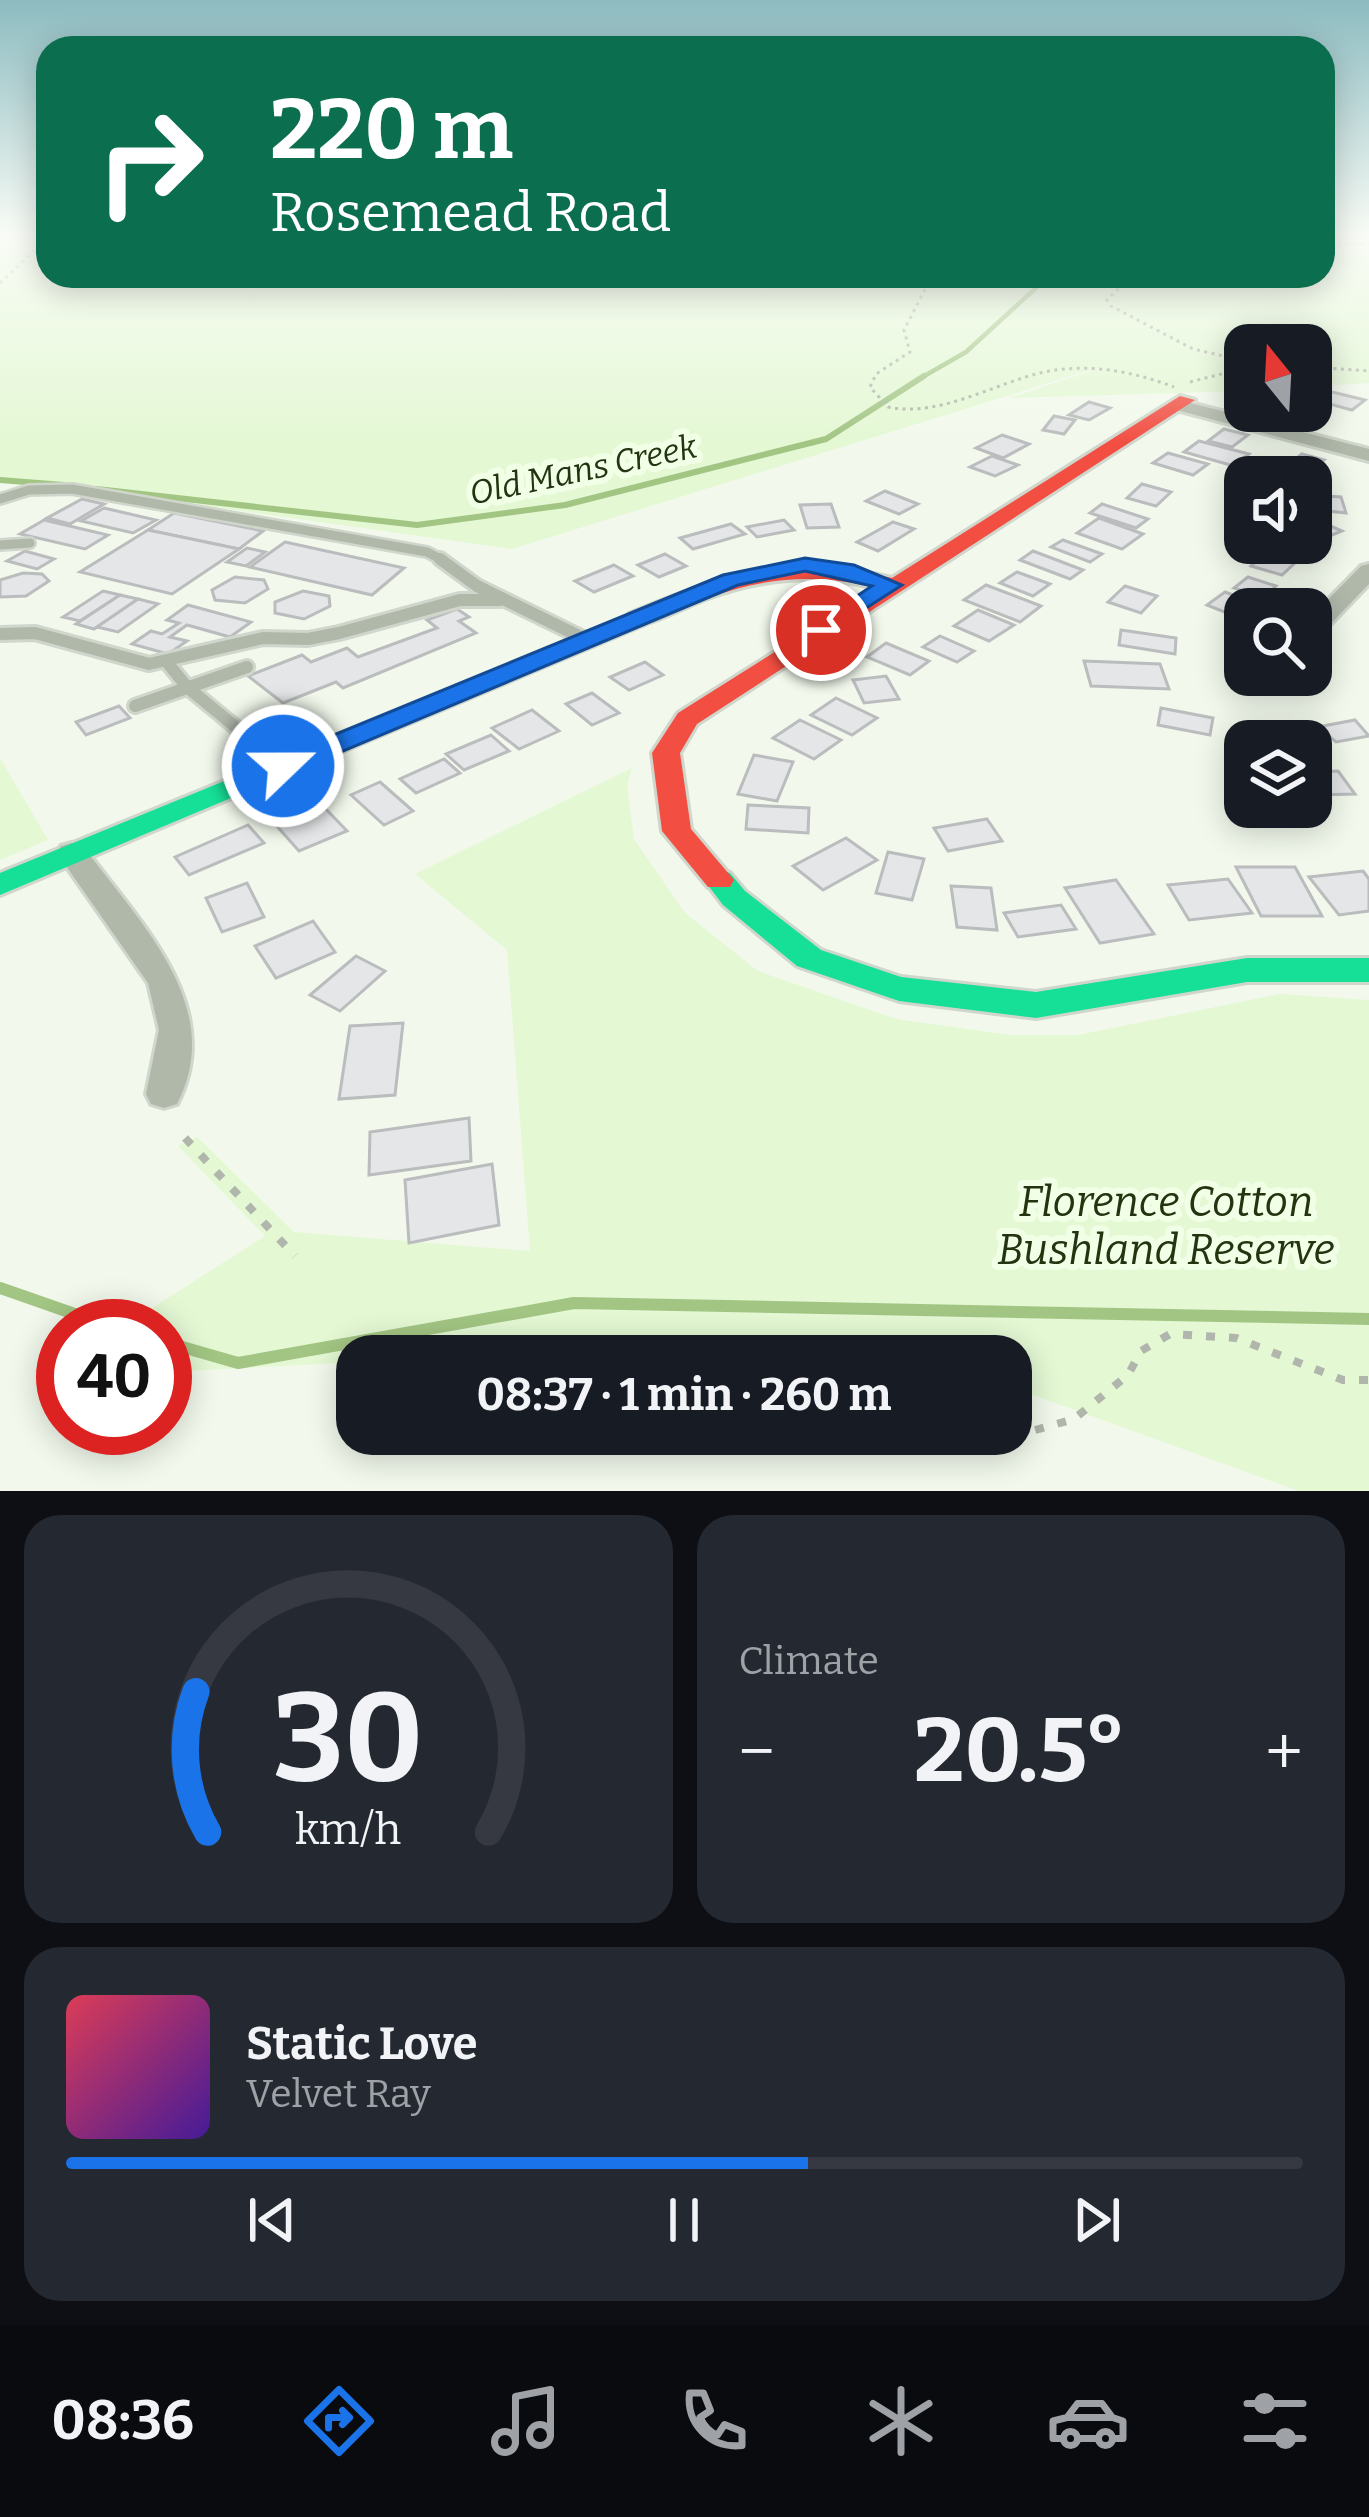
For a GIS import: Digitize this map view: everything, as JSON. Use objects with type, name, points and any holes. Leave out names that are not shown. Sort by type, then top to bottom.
[{"type":"street","points":[[1369,455],[1180,397],[687,718],[666,753],[677,831],[734,898],[809,958],[899,989],[1036,1005],[1136,992],[1226,972],[1369,970]]},
{"type":"street","points":[[0,885],[586,640],[769,569],[805,564],[846,570],[890,585]]},
{"type":"street","points":[[1332,610],[1369,572]]},
{"type":"street","points":[[72,853],[164,981],[176,1030],[164,1094]]},
{"type":"lane","points":[[0,499],[54,488],[428,552],[506,601],[586,640]]},
{"type":"lane","points":[[0,545],[30,543]]},
{"type":"lane","points":[[427,607],[466,576]]},
{"type":"lane","points":[[0,634],[35,633],[137,662],[166,661],[263,638],[308,639],[338,633],[460,600],[506,601]]},
{"type":"lane","points":[[166,661],[187,687],[283,766]]},
{"type":"lane","points":[[135,706],[247,667]]},
{"type":"path","points":[[917,306],[904,330],[910,352],[876,374],[870,387],[879,402],[896,409],[922,406],[1012,379],[1085,368],[1151,378],[1180,397],[1224,377]]},
{"type":"path","points":[[1111,306],[1193,350],[1224,357]]},
{"type":"path","points":[[1332,368],[1369,371]]},
{"type":"path","points":[[184,1138],[295,1256]]},
{"type":"path","points":[[1032,1431],[1074,1419],[1128,1375],[1142,1351],[1170,1334],[1236,1338],[1343,1380],[1369,1380]]},
{"type":"green space","points":[[0,306],[1369,306],[1369,383],[1332,386],[1332,324],[1224,324],[1224,392],[1009,398],[1139,355],[512,549],[0,477]]},
{"type":"green space","points":[[0,758],[48,840],[0,860]]},
{"type":"green space","name":"Florence Cotton Bushland Reserve","points":[[632,768],[627,786],[634,839],[685,913],[758,971],[896,1019],[1010,1035],[1078,1035],[1280,994],[1369,1000],[1369,1491],[1299,1491],[1032,1395],[1032,1335],[336,1335],[336,1363],[192,1371],[192,1299],[166,1299],[265,1236],[178,1146],[197,1137],[294,1232],[530,1251],[507,950],[415,874]]},
{"type":"building","points":[[1332,392],[1365,400],[1352,410],[1332,405]]},
{"type":"building","points":[[1089,402],[1110,408],[1089,420],[1069,415]]},
{"type":"building","points":[[1054,416],[1075,420],[1064,434],[1043,430]]},
{"type":"building","points":[[1224,429],[1248,435],[1232,447],[1208,441]]},
{"type":"building","points":[[1002,435],[1029,444],[1003,458],[976,448]]},
{"type":"building","points":[[1199,441],[1249,454],[1224,456],[1224,463],[1184,452]]},
{"type":"building","points":[[1168,453],[1208,464],[1193,475],[1153,463]]},
{"type":"building","points":[[992,456],[1018,465],[995,476],[970,467]]},
{"type":"building","points":[[1142,484],[1171,492],[1156,506],[1127,498]]},
{"type":"building","points":[[885,491],[918,504],[899,514],[866,501]]},
{"type":"building","points":[[1332,496],[1341,497],[1346,513],[1332,512]]},
{"type":"building","points":[[82,499],[104,504],[70,524],[47,518]]},
{"type":"building","points":[[831,504],[839,527],[807,528],[800,505]]},
{"type":"building","points":[[1102,504],[1148,519],[1136,528],[1090,513]]},
{"type":"building","points":[[104,508],[156,520],[133,533],[81,521]]},
{"type":"building","points":[[174,513],[263,531],[239,549],[148,530]]},
{"type":"building","points":[[1099,518],[1143,534],[1122,549],[1077,533]]},
{"type":"building","points":[[44,520],[108,535],[85,549],[20,534]]},
{"type":"building","points":[[784,520],[794,530],[757,537],[747,527]]},
{"type":"building","points":[[893,522],[914,529],[878,551],[857,542]]},
{"type":"building","points":[[731,524],[745,534],[693,549],[680,538]]},
{"type":"building","points":[[148,530],[239,549],[172,594],[80,572]]},
{"type":"building","points":[[1063,540],[1102,554],[1090,562],[1051,547]]},
{"type":"building","points":[[285,542],[404,568],[372,595],[250,567]]},
{"type":"building","points":[[247,548],[265,552],[246,566],[227,562]]},
{"type":"building","points":[[25,551],[54,559],[37,569],[7,561]]},
{"type":"building","points":[[1033,551],[1083,570],[1070,579],[1020,560]]},
{"type":"building","points":[[665,554],[686,566],[659,577],[638,565]]},
{"type":"building","points":[[1253,564],[1294,564],[1282,575]]},
{"type":"building","points":[[614,565],[633,576],[594,592],[575,581]]},
{"type":"building","points":[[1017,572],[1050,584],[1033,596],[1000,583]]},
{"type":"building","points":[[23,573],[42,574],[49,581],[26,596],[0,597],[0,580]]},
{"type":"building","points":[[235,577],[264,580],[268,589],[245,603],[215,600],[212,590]]},
{"type":"building","points":[[1248,577],[1276,586],[1274,588],[1234,588]]},
{"type":"building","points":[[986,585],[1041,606],[1020,622],[964,600]]},
{"type":"building","points":[[1125,586],[1157,596],[1141,613],[1108,602]]},
{"type":"building","points":[[103,591],[120,595],[80,621],[63,617]]},
{"type":"building","points":[[303,591],[329,596],[330,606],[304,619],[275,613],[275,602]]},
{"type":"building","points":[[1224,593],[1224,612],[1207,605]]},
{"type":"building","points":[[120,595],[138,599],[94,629],[76,624]]},
{"type":"building","points":[[138,599],[158,604],[118,632],[97,627]]},
{"type":"building","points":[[188,605],[251,622],[230,637],[187,625],[170,637],[187,641],[168,654],[132,644],[151,631],[162,634],[179,623],[167,620]]},
{"type":"building","points":[[457,609],[469,617],[459,621],[476,633],[343,688],[336,682],[283,703],[248,676],[302,655],[311,662],[347,648],[358,657],[437,628],[427,620]]},
{"type":"building","points":[[978,610],[1014,625],[989,641],[954,626]]},
{"type":"building","points":[[1121,630],[1176,638],[1175,654],[1119,645]]},
{"type":"building","points":[[940,636],[974,651],[957,662],[923,647]]},
{"type":"building","points":[[886,643],[929,661],[910,675],[867,657]]},
{"type":"building","points":[[1084,661],[1160,664],[1169,689],[1091,686]]},
{"type":"building","points":[[645,662],[663,675],[629,690],[610,677]]},
{"type":"building","points":[[886,676],[899,699],[864,703],[853,680]]},
{"type":"building","points":[[592,693],[619,713],[592,725],[566,704]]},
{"type":"building","points":[[836,698],[877,718],[852,735],[811,715]]},
{"type":"building","points":[[119,706],[130,718],[86,735],[76,722]]},
{"type":"building","points":[[1161,708],[1213,718],[1210,735],[1158,725]]},
{"type":"building","points":[[532,710],[559,731],[519,749],[492,728]]},
{"type":"building","points":[[800,720],[841,740],[814,759],[773,738]]},
{"type":"building","points":[[1355,720],[1369,736],[1336,742],[1332,724]]},
{"type":"building","points":[[491,735],[509,751],[464,770],[446,754]]},
{"type":"building","points":[[754,755],[793,762],[777,801],[738,794]]},
{"type":"building","points":[[444,759],[460,773],[416,793],[400,779]]},
{"type":"building","points":[[1332,771],[1338,771],[1355,794],[1332,795]]},
{"type":"building","points":[[380,782],[413,811],[384,825],[351,795]]},
{"type":"building","points":[[322,805],[347,831],[299,851],[275,824]]},
{"type":"building","points":[[748,805],[809,808],[808,833],[746,829]]},
{"type":"building","points":[[987,819],[1002,841],[948,851],[934,828]]},
{"type":"building","points":[[248,825],[264,843],[189,875],[175,857]]},
{"type":"building","points":[[846,838],[877,860],[823,890],[793,866]]},
{"type":"building","points":[[888,852],[924,859],[912,900],[876,893]]},
{"type":"building","points":[[1236,867],[1295,867],[1322,916],[1261,916]]},
{"type":"building","points":[[1363,871],[1369,879],[1369,911],[1339,915],[1309,877]]},
{"type":"building","points":[[1228,879],[1252,913],[1189,920],[1168,885]]},
{"type":"building","points":[[1116,880],[1154,934],[1100,943],[1065,888]]},
{"type":"building","points":[[247,883],[264,917],[222,932],[206,898]]},
{"type":"building","points":[[951,886],[991,888],[997,930],[957,927]]},
{"type":"building","points":[[1061,905],[1076,929],[1018,937],[1004,913]]},
{"type":"building","points":[[313,921],[335,952],[276,978],[255,946]]},
{"type":"building","points":[[356,956],[385,971],[340,1011],[310,995]]},
{"type":"building","points":[[403,1023],[395,1095],[339,1099],[350,1026]]},
{"type":"building","points":[[469,1118],[471,1161],[369,1175],[370,1132]]},
{"type":"building","points":[[492,1164],[499,1225],[409,1243],[405,1180]]},
{"type":"waterway","name":"Old Mans Creek","points":[[922,377],[966,352],[1017,306]]},
{"type":"waterway","name":"Old Mans Creek","points":[[97,489],[417,525],[565,505],[826,439],[922,377]]},
{"type":"waterway","name":"Old Mans Creek","points":[[0,480],[64,485]]},
{"type":"waterway","points":[[0,1288],[36,1301]]},
{"type":"waterway","points":[[192,1350],[238,1363],[574,1303],[1369,1319]]},
{"type":"traffic: fast","points":[[0,885],[637,619]]},
{"type":"traffic: fast","points":[[719,880],[734,898],[809,958],[899,989],[1036,1005],[1247,970],[1369,970]]},
{"type":"traffic: jam","points":[[719,880],[677,831],[666,753],[687,719],[1186,400]]},
{"type":"traffic: jam","points":[[637,619],[732,583],[790,571],[821,571],[891,585]]},
{"type":"route","points":[[283,766],[731,580],[805,564],[846,570],[890,585],[821,630]]}]
